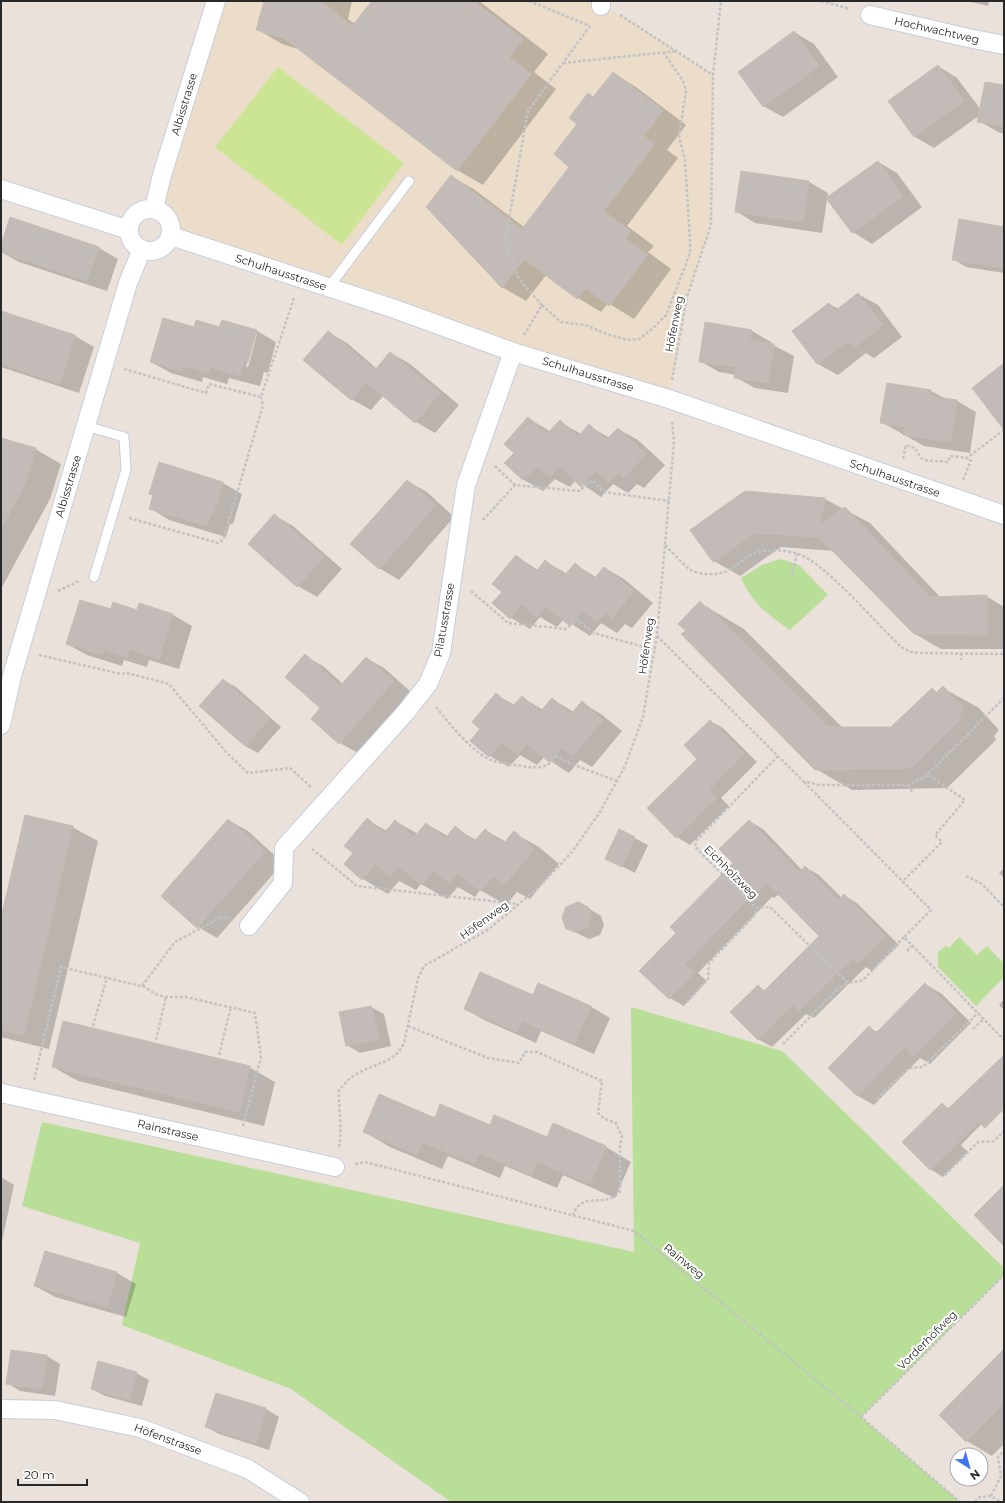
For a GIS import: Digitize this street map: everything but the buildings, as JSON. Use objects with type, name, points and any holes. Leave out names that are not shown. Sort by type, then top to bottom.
[{"type":"street","name":"Albisstrasse","points":[[154,208],[162,175],[216,1]]},
{"type":"street","name":"Hochwachtweg","points":[[870,15],[1004,45]]},
{"type":"street","points":[[1,189],[129,230]]},
{"type":"street","points":[[145,208],[154,208],[162,212],[168,218],[171,227],[171,236],[167,243],[160,248],[153,251],[142,250],[132,242],[128,226],[137,212],[145,208]]},
{"type":"street","name":"Schulhausstrasse","points":[[171,236],[329,287],[514,352],[669,399],[1004,515]]},
{"type":"street","name":"Albisstrasse","points":[[1,725],[19,651],[128,283],[142,250]]},
{"type":"street","name":"Pilatusstrasse","points":[[249,926],[283,883],[284,848],[406,712],[428,684],[440,653],[466,485],[514,352]]},
{"type":"street","name":"Rainstrasse","points":[[1,1093],[335,1167]]},
{"type":"street","name":"Höfenstrasse","points":[[1,1409],[55,1410],[140,1428],[248,1469],[300,1502]]},
{"type":"lane","points":[[329,287],[409,181]]},
{"type":"lane","points":[[86,426],[124,437],[126,470],[94,575]]},
{"type":"path","points":[[528,1],[590,26]]},
{"type":"path","name":"Höfenweg","points":[[335,1167],[342,1136],[338,1107],[339,1090],[354,1075],[386,1062],[401,1051],[418,978],[424,966],[489,929],[538,888],[572,852],[600,812],[625,766],[643,717],[657,635],[674,441],[669,399],[687,297],[711,225],[713,75],[721,1]]},
{"type":"path","points":[[821,1],[870,15]]},
{"type":"path","points":[[601,4],[590,26],[528,111],[505,241],[519,280],[542,305],[561,322],[585,325],[627,340],[639,339],[666,315],[690,252],[686,192],[687,173],[679,136],[686,91],[683,80],[664,53]]},
{"type":"path","points":[[627,18],[713,75]]},
{"type":"path","points":[[563,64],[678,51]]},
{"type":"path","points":[[114,513],[218,543],[223,540],[263,405],[261,397],[301,278]]},
{"type":"path","points":[[514,352],[542,305]]},
{"type":"path","points":[[104,364],[206,392],[209,384],[261,397]]},
{"type":"path","points":[[898,479],[906,445],[915,448],[921,458],[925,460],[948,462],[950,456],[967,458],[1004,430]]},
{"type":"path","points":[[478,449],[516,485],[579,491],[592,480],[604,492],[669,502]]},
{"type":"path","points":[[460,522],[478,524],[516,485]]},
{"type":"path","points":[[665,545],[690,569],[701,574],[714,575],[725,573],[757,553],[768,551],[797,553],[806,557],[825,571],[901,647],[911,652],[1004,654]]},
{"type":"path","points":[[792,576],[797,553]]},
{"type":"path","points":[[33,604],[94,575]]},
{"type":"path","points":[[452,575],[508,623],[566,629],[578,620],[594,633],[655,650]]},
{"type":"path","points":[[657,635],[931,910],[863,980],[848,983],[838,989],[783,1044]]},
{"type":"path","points":[[19,651],[121,674],[127,673],[169,684],[226,752],[248,773],[290,768],[326,801]]},
{"type":"path","points":[[961,653],[961,660]]},
{"type":"path","points":[[423,690],[454,730],[492,761],[532,767],[543,767],[547,766],[556,756],[569,763],[617,781]]},
{"type":"path","points":[[803,781],[819,785],[908,785],[928,774],[1004,698]]},
{"type":"path","name":"Eichholzweg","points":[[778,756],[696,841],[695,847],[756,908],[770,907],[848,983]]},
{"type":"path","points":[[902,882],[942,842],[935,835],[965,800],[928,774]]},
{"type":"path","points":[[908,785],[912,792]]},
{"type":"path","points":[[293,837],[309,846],[357,886],[519,904]]},
{"type":"path","points":[[966,876],[982,884],[1004,907]]},
{"type":"path","points":[[687,1002],[708,979],[709,963],[754,916],[756,908]]},
{"type":"path","points":[[142,986],[175,942],[222,917]]},
{"type":"path","points":[[904,937],[1004,1040]]},
{"type":"path","points":[[907,951],[912,946]]},
{"type":"path","points":[[30,1099],[61,967],[107,977],[142,986],[166,997],[186,997],[255,1013],[261,1057],[238,1146]]},
{"type":"path","points":[[93,1026],[107,977]]},
{"type":"path","points":[[156,1040],[166,997]]},
{"type":"path","points":[[219,1056],[231,1007]]},
{"type":"path","points":[[877,1099],[909,1068],[923,1067],[978,1013]]},
{"type":"path","points":[[973,1030],[984,1019]]},
{"type":"path","points":[[408,1026],[488,1058],[519,1063],[525,1052],[537,1052],[602,1081],[598,1113],[604,1119],[616,1123],[622,1136],[620,1146],[620,1191],[611,1199],[582,1202],[576,1206],[573,1215]]},
{"type":"path","points":[[945,1175],[978,1142],[994,1141],[1004,1131]]},
{"type":"path","name":"Rainweg","points":[[335,1167],[365,1162],[634,1231],[861,1417],[960,1502]]},
{"type":"path","name":"Vorderhöfweg","points":[[861,1417],[1004,1275]]},
{"type":"path","points":[[991,1496],[1001,1476],[998,1457],[1004,1451]]},
{"type":"path","points":[[975,1502],[980,1497],[991,1496],[1001,1502]]},
{"type":"shaded area","points":[[216,1],[589,1],[627,18],[713,75],[711,225],[687,297],[669,399],[171,236],[154,208]]},
{"type":"green space","points":[[278,67],[404,163],[342,245],[215,147]]},
{"type":"green space","points":[[780,559],[799,565],[828,595],[790,630],[761,608],[750,595],[741,578],[762,565]]},
{"type":"green space","points":[[959,937],[977,955],[987,946],[1004,964],[1004,977],[976,1006],[938,967],[938,952],[946,946],[949,948]]},
{"type":"green space","points":[[631,1007],[782,1051],[1004,1268],[1004,1275],[861,1417],[960,1502],[451,1502],[291,1389],[122,1325],[140,1243],[22,1206],[42,1122],[634,1252]]}]
